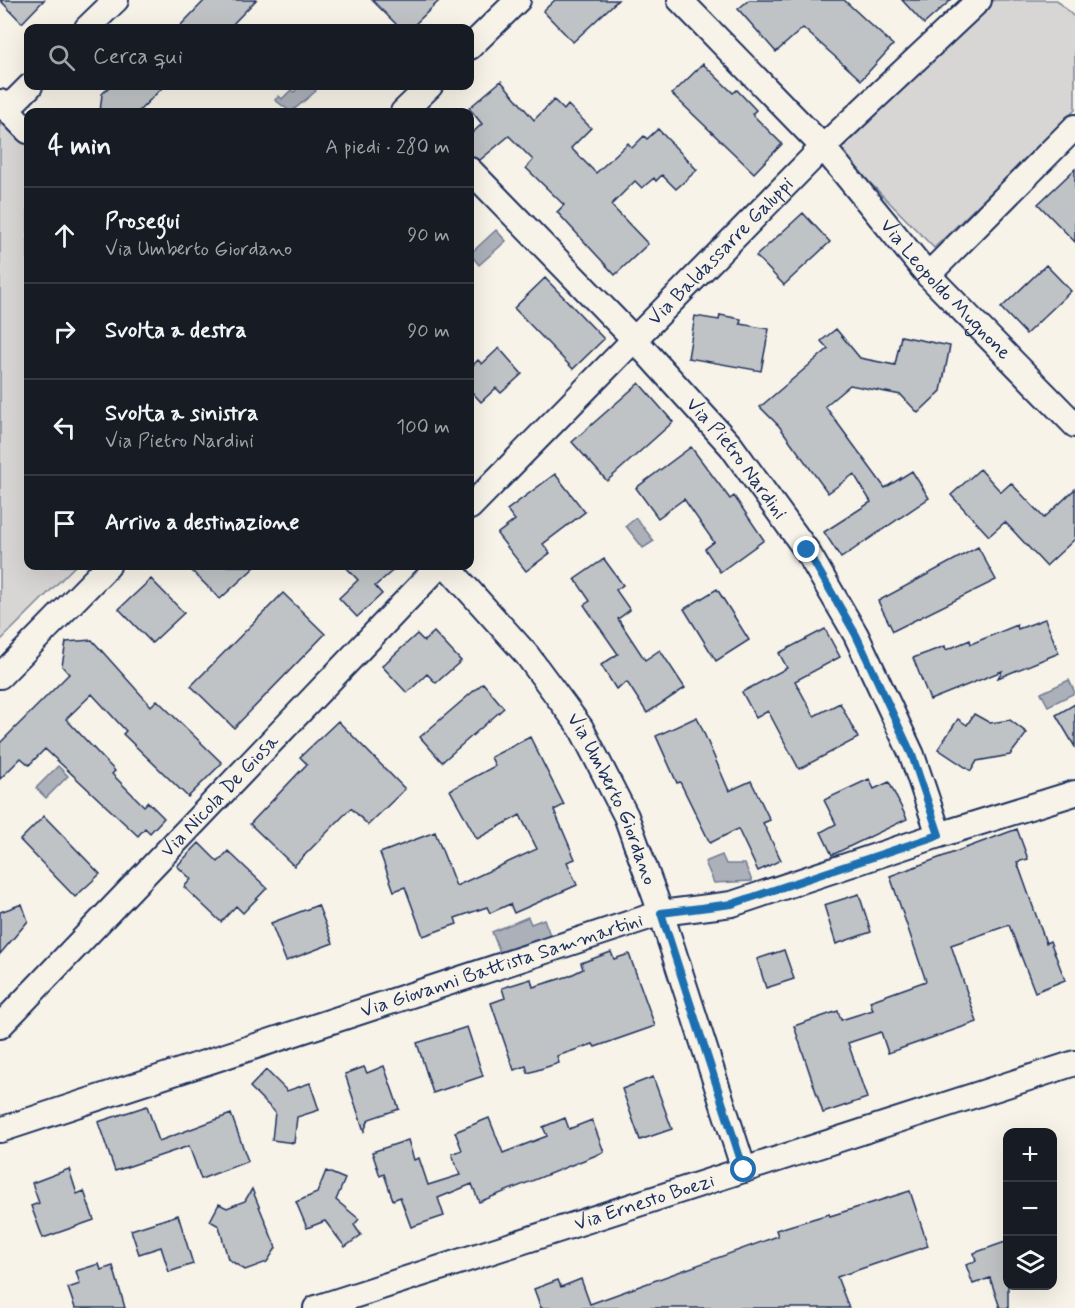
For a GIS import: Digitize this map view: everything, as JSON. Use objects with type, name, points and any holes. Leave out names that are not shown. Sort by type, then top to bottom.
[{"type":"street","points":[[91,24],[116,0]]},
{"type":"street","points":[[474,43],[518,0]]},
{"type":"street","name":"Via Leopoldo Mugnone","points":[[680,0],[823,147],[928,275],[1075,424]]},
{"type":"street","name":"Via Baldassarre Galuppi","points":[[474,503],[823,147],[979,0]]},
{"type":"street","points":[[24,90],[3,105],[24,127]]},
{"type":"street","points":[[411,108],[426,90]]},
{"type":"street","points":[[928,275],[1075,127]]},
{"type":"street","name":"Via Pietro Nardini","points":[[474,174],[634,339],[731,446],[807,550],[856,635],[912,755],[939,835]]},
{"type":"street","points":[[0,676],[104,570]]},
{"type":"street","name":"Via Nicola De Giosa","points":[[0,1026],[435,570]]},
{"type":"street","name":"Via Umberto Giordano","points":[[451,570],[527,655],[581,728],[626,816],[661,913],[744,1170]]},
{"type":"street","name":"Via Giovanni Battista Sammartini","points":[[0,1130],[661,913],[732,904],[939,835],[1075,793]]},
{"type":"street","name":"Via Ernesto Boezi","points":[[316,1308],[1075,1063]]},
{"type":"shaded area","points":[[994,0],[1057,0],[1075,18],[1075,110],[934,248],[839,151]]},
{"type":"shaded area","points":[[291,90],[294,92],[296,90],[316,91],[296,108],[286,108],[275,100],[279,96],[282,99]]},
{"type":"shaded area","points":[[0,116],[24,130],[24,570],[71,570],[0,641]]},
{"type":"shaded area","points":[[496,230],[506,241],[479,265],[474,259],[474,250]]},
{"type":"shaded area","points":[[636,518],[654,541],[643,548],[626,526]]},
{"type":"shaded area","points":[[1069,680],[1075,693],[1048,706],[1041,693]]},
{"type":"shaded area","points":[[58,766],[68,776],[46,798],[36,788]]},
{"type":"shaded area","points":[[722,855],[726,864],[745,864],[752,881],[714,883],[705,862]]},
{"type":"shaded area","points":[[528,917],[531,924],[544,919],[550,935],[501,955],[492,932]]},
{"type":"building","points":[[0,0],[44,0],[22,23]]},
{"type":"building","points":[[205,0],[256,0],[233,24],[182,24]]},
{"type":"building","points":[[372,0],[440,0],[415,24],[396,24]]},
{"type":"building","points":[[555,0],[618,0],[573,42],[543,11]]},
{"type":"building","points":[[749,0],[844,0],[893,45],[861,80],[803,28],[776,52],[738,9]]},
{"type":"building","points":[[902,0],[951,0],[924,24]]},
{"type":"building","points":[[703,64],[733,93],[737,90],[756,110],[752,114],[782,144],[754,173],[672,94]]},
{"type":"building","points":[[501,81],[534,120],[554,100],[564,110],[568,105],[591,128],[571,148],[596,173],[628,143],[632,148],[644,136],[647,139],[658,129],[697,170],[676,189],[662,175],[656,181],[654,178],[642,188],[635,181],[611,205],[648,244],[615,275],[557,212],[564,205],[526,168],[533,160],[509,136],[480,160],[474,158],[474,131],[482,124],[474,114],[474,108],[469,108]]},
{"type":"building","points":[[106,90],[160,90],[142,108],[100,108],[102,94]]},
{"type":"building","points":[[1075,169],[1075,242],[1038,204]]},
{"type":"building","points":[[803,213],[830,242],[784,285],[756,256]]},
{"type":"building","points":[[1046,265],[1071,291],[1026,334],[1001,308]]},
{"type":"building","points":[[545,278],[604,339],[573,369],[514,308]]},
{"type":"building","points":[[720,315],[741,319],[740,324],[769,329],[761,371],[688,358],[695,316],[719,320]]},
{"type":"building","points":[[836,329],[860,358],[895,365],[901,336],[950,346],[941,391],[918,413],[901,395],[850,385],[825,406],[885,488],[912,471],[929,498],[841,558],[824,532],[871,502],[854,474],[828,493],[779,426],[760,407],[828,349],[821,341]]},
{"type":"building","points":[[499,348],[522,374],[501,393],[496,388],[481,402],[474,394],[474,364],[478,360],[482,364]]},
{"type":"building","points":[[639,383],[673,422],[607,481],[572,442]]},
{"type":"building","points":[[691,447],[730,499],[734,496],[764,540],[720,572],[705,549],[714,542],[684,499],[658,518],[636,488]]},
{"type":"building","points":[[980,469],[1001,492],[1011,483],[1044,518],[1075,489],[1075,539],[1046,566],[1005,522],[989,536],[951,495]]},
{"type":"building","points":[[555,474],[585,512],[543,544],[550,553],[526,571],[497,534],[515,520],[507,510]]},
{"type":"building","points":[[978,547],[996,580],[893,631],[878,601]]},
{"type":"building","points":[[604,559],[623,585],[616,590],[630,610],[618,619],[645,660],[660,650],[685,688],[647,713],[627,682],[616,689],[601,665],[618,654],[584,605],[590,601],[575,579]]},
{"type":"building","points":[[191,570],[252,570],[220,599]]},
{"type":"building","points":[[349,570],[393,570],[375,586],[382,594],[357,617],[339,598],[358,580]]},
{"type":"building","points":[[151,579],[184,613],[152,643],[119,609]]},
{"type":"building","points":[[717,589],[749,640],[716,661],[684,609]]},
{"type":"building","points":[[283,593],[325,634],[234,728],[191,686]]},
{"type":"building","points":[[1045,619],[1059,653],[998,678],[1002,671],[930,700],[913,658],[945,646],[946,650],[970,640],[971,644],[1017,625],[1018,629]]},
{"type":"building","points":[[825,629],[840,657],[795,681],[814,716],[840,703],[858,738],[799,769],[768,711],[756,718],[742,692],[787,668],[779,653]]},
{"type":"building","points":[[434,632],[461,661],[436,683],[427,674],[407,693],[382,666],[417,634],[424,641]]},
{"type":"building","points":[[92,640],[151,706],[157,700],[222,763],[188,797],[123,734],[126,731],[92,694],[66,719],[115,771],[112,774],[144,806],[148,802],[164,818],[150,833],[145,828],[138,836],[45,749],[29,765],[21,758],[0,779],[0,743],[69,674],[62,666],[66,642]]},
{"type":"building","points":[[483,683],[504,708],[442,762],[420,737]]},
{"type":"building","points":[[1075,704],[1075,747],[1056,715]]},
{"type":"building","points":[[974,714],[990,723],[1010,720],[1027,733],[1010,755],[977,761],[971,771],[938,749],[958,719],[967,725]]},
{"type":"building","points":[[697,717],[729,791],[751,781],[770,820],[763,823],[781,860],[758,871],[738,829],[710,843],[680,782],[677,783],[656,736]]},
{"type":"building","points":[[338,721],[405,789],[368,825],[351,808],[294,866],[250,824],[307,764],[300,757]]},
{"type":"building","points":[[530,737],[564,805],[554,810],[575,859],[567,862],[577,885],[514,913],[510,904],[490,913],[487,907],[455,918],[457,924],[423,936],[405,887],[394,891],[380,853],[435,832],[456,886],[537,849],[520,815],[477,839],[450,790],[495,766],[491,757]]},
{"type":"building","points":[[869,779],[874,789],[889,782],[907,819],[832,855],[821,832],[836,824],[824,800]]},
{"type":"building","points":[[44,816],[100,874],[75,897],[20,840]]},
{"type":"building","points":[[1017,829],[1028,859],[1017,862],[1046,943],[1050,941],[1065,980],[1035,992],[1009,925],[951,945],[977,1022],[888,1053],[881,1032],[848,1043],[867,1098],[823,1113],[794,1026],[838,1011],[841,1020],[873,1010],[870,1001],[926,981],[890,876]]},
{"type":"building","points":[[199,843],[218,862],[228,851],[267,888],[243,913],[236,906],[221,922],[184,887],[191,879],[177,866]]},
{"type":"building","points":[[859,894],[871,932],[836,944],[824,905]]},
{"type":"building","points":[[22,904],[28,921],[0,954],[0,912]]},
{"type":"building","points":[[318,905],[333,943],[286,961],[271,923]]},
{"type":"building","points":[[784,950],[794,979],[766,988],[757,959]]},
{"type":"building","points":[[611,952],[614,959],[629,954],[655,1026],[595,1047],[593,1044],[557,1056],[559,1063],[528,1073],[526,1066],[514,1070],[491,1003],[505,998],[502,988],[531,979],[533,987],[569,976],[583,969],[581,963]]},
{"type":"building","points":[[467,1027],[483,1076],[433,1093],[417,1043]]},
{"type":"building","points":[[384,1066],[399,1109],[369,1119],[364,1131],[345,1074],[364,1067],[367,1073]]},
{"type":"building","points":[[266,1070],[287,1091],[310,1083],[319,1110],[297,1117],[294,1143],[272,1140],[275,1112],[250,1087]]},
{"type":"building","points":[[653,1077],[672,1129],[640,1140],[622,1089]]},
{"type":"building","points":[[147,1106],[159,1141],[231,1114],[248,1161],[201,1179],[189,1146],[115,1171],[98,1122]]},
{"type":"building","points":[[489,1118],[503,1153],[547,1136],[543,1127],[565,1118],[569,1129],[592,1120],[604,1152],[479,1202],[472,1184],[438,1198],[444,1216],[411,1227],[400,1197],[393,1200],[384,1174],[380,1176],[372,1152],[408,1140],[414,1160],[419,1158],[428,1185],[460,1175],[452,1154],[462,1150],[455,1132]]},
{"type":"building","points":[[69,1169],[77,1194],[84,1191],[94,1220],[43,1238],[31,1206],[39,1203],[32,1183]]},
{"type":"building","points":[[326,1171],[345,1179],[336,1200],[359,1219],[354,1225],[361,1235],[345,1247],[325,1221],[307,1228],[296,1202],[317,1193]]},
{"type":"building","points":[[252,1189],[276,1248],[267,1262],[245,1270],[228,1259],[219,1226],[210,1221],[219,1204],[227,1208],[245,1201]]},
{"type":"building","points":[[910,1191],[928,1246],[837,1277],[849,1308],[541,1308],[534,1289],[558,1280],[561,1287],[581,1279],[590,1304],[778,1236],[776,1230]]},
{"type":"building","points":[[178,1215],[193,1264],[169,1272],[161,1247],[139,1254],[131,1230]]},
{"type":"building","points":[[1003,1243],[1003,1290],[1008,1290],[1008,1308],[1000,1308],[990,1278],[973,1284],[966,1265],[976,1261],[974,1253]]},
{"type":"building","points":[[99,1264],[101,1270],[113,1266],[125,1308],[75,1308],[68,1288],[80,1284],[76,1271]]},
{"type":"route","points":[[744,1170],[661,913],[732,904],[939,835],[912,755],[856,635],[807,550]]}]
